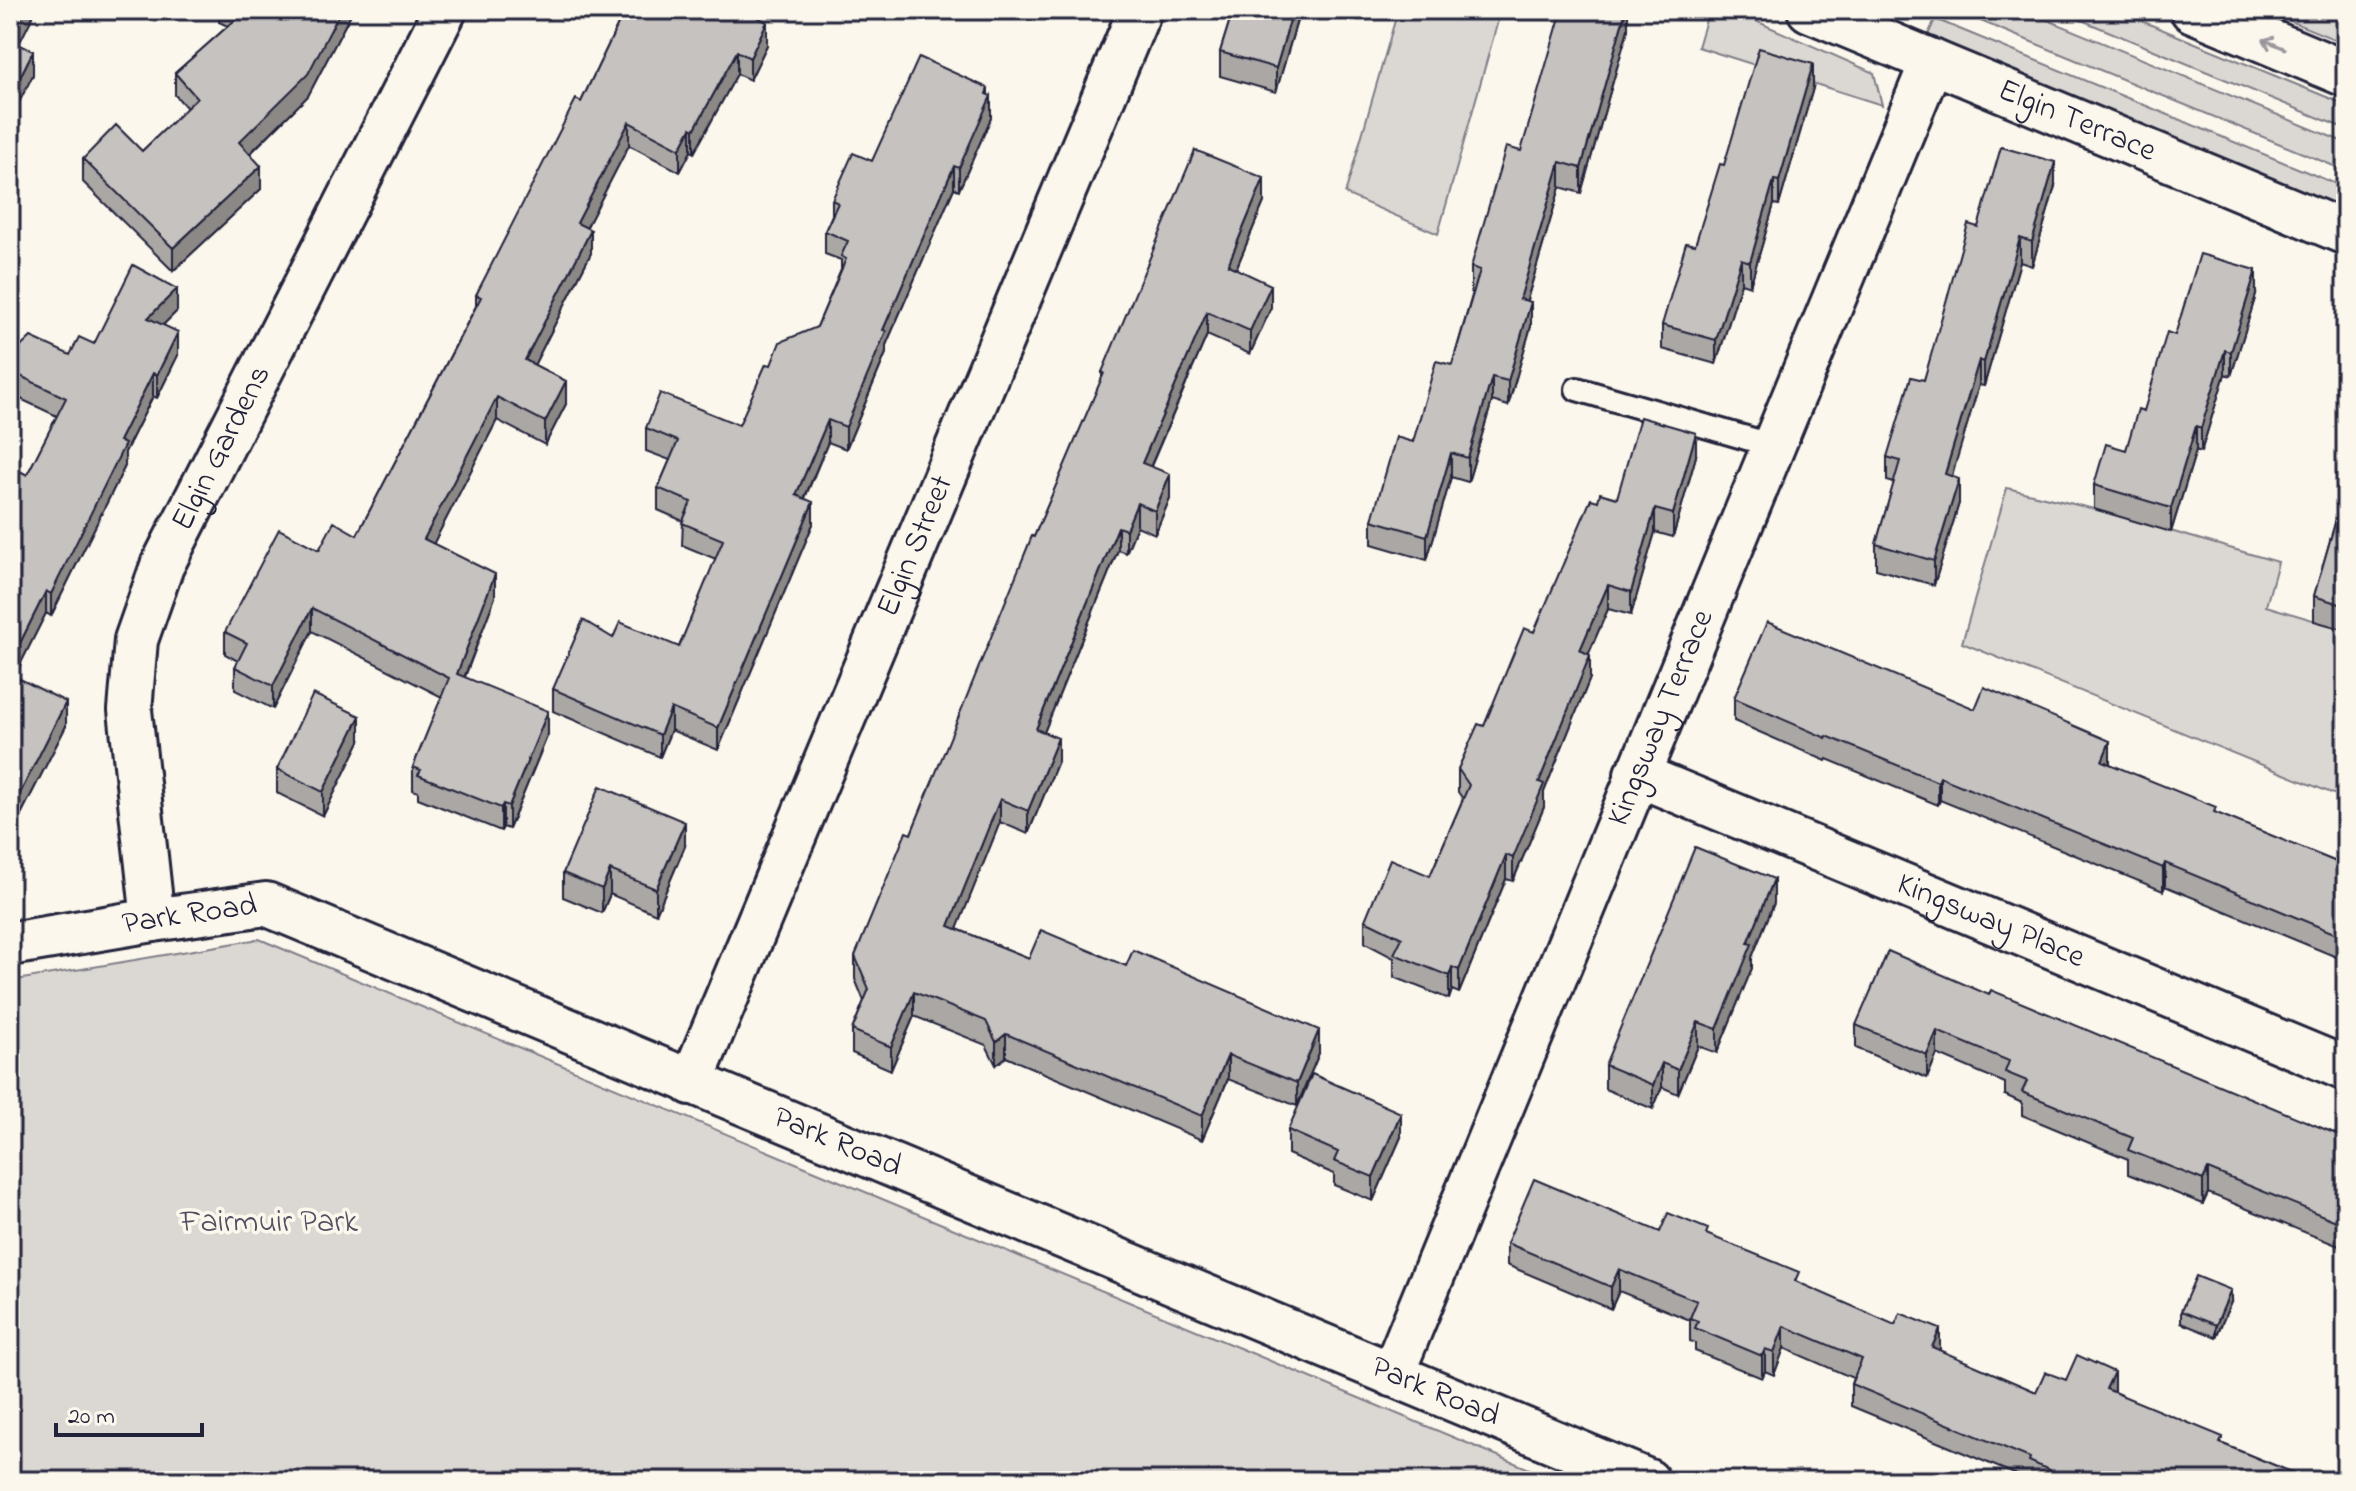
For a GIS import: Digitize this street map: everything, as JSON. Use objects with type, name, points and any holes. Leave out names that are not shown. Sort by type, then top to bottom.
[{"type":"highway","points":[[2193,10],[2346,74]]},
{"type":"street","name":"Elgin Gardens","points":[[153,920],[130,710],[136,640],[162,566],[445,10]]},
{"type":"street","name":"Elgin Street","points":[[691,1083],[1140,10]]},
{"type":"street","name":"Elgin Terrace","points":[[1809,10],[2346,233]]},
{"type":"street","name":"Kingsway Terrace","points":[[1392,1375],[1636,774],[1932,61]]},
{"type":"street","name":"Kingsway Place","points":[[1636,774],[2346,1069]]},
{"type":"street","name":"Park Road","points":[[10,944],[266,904],[1648,1481]]},
{"type":"lane","points":[[1577,389],[1774,446]]},
{"type":"green space","points":[[1398,10],[1501,10],[1438,234],[1345,194]]},
{"type":"green space","points":[[1709,10],[1731,10],[1874,73],[1882,105],[1698,47]]},
{"type":"green space","points":[[1954,10],[2023,10],[2346,143],[2346,171]]},
{"type":"green space","points":[[2057,10],[2115,10],[2346,105],[2346,129]]},
{"type":"green space","points":[[2263,10],[2346,10],[2346,44]]},
{"type":"green space","points":[[1935,19],[2346,188],[2346,210],[1928,35]]},
{"type":"green space","points":[[2007,488],[2094,509],[2278,562],[2266,606],[2346,630],[2346,799],[1962,643]]},
{"type":"green space","name":"Fairmuir Park","points":[[259,939],[1558,1481],[10,1481],[10,981]]},
{"type":"building","points":[[10,10],[24,10],[10,38]]},
{"type":"building","points":[[240,10],[341,10],[308,74],[239,142],[261,166],[173,248],[83,159],[116,125],[142,151],[197,98],[175,73],[244,12]]},
{"type":"building","points":[[625,10],[743,10],[767,22],[750,58],[737,51],[694,130],[691,128],[680,149],[629,122],[577,223],[591,230],[525,360],[566,381],[545,422],[497,397],[424,539],[495,574],[457,674],[548,711],[509,806],[503,804],[501,808],[418,775],[421,770],[413,767],[449,678],[312,608],[273,686],[235,667],[247,643],[225,632],[279,529],[319,550],[334,522],[357,535],[481,297],[476,295],[576,99],[581,102]]},
{"type":"building","points":[[1233,10],[1293,10],[1276,68],[1220,52]]},
{"type":"building","points":[[1562,10],[1626,10],[1581,168],[1560,162],[1520,299],[1531,302],[1508,381],[1492,377],[1468,458],[1451,453],[1427,536],[1372,520],[1396,437],[1413,442],[1436,361],[1452,365],[1480,270],[1471,267],[1506,147],[1521,151]]},
{"type":"building","points":[[10,40],[33,51],[10,97]]},
{"type":"building","points":[[1759,48],[1813,64],[1779,181],[1774,180],[1750,262],[1741,259],[1716,340],[1662,325],[1686,243],[1695,245],[1720,164],[1724,165]]},
{"type":"building","points":[[919,57],[988,88],[986,94],[991,96],[959,168],[954,166],[883,330],[886,331],[846,427],[828,420],[796,495],[813,502],[718,728],[671,708],[660,735],[553,689],[583,620],[613,638],[620,622],[679,647],[723,540],[682,523],[691,502],[658,488],[678,441],[646,428],[660,393],[739,425],[766,364],[771,365],[780,342],[817,327],[846,259],[841,256],[848,241],[825,231],[838,203],[832,200],[853,153],[872,161]]},
{"type":"building","points":[[2001,147],[2055,162],[2032,242],[2020,238],[1984,362],[1979,360],[1945,474],[1959,479],[1934,561],[1876,544],[1900,461],[1887,457],[1911,377],[1924,380],[1968,224],[1978,227]]},
{"type":"building","points":[[1195,150],[1264,178],[1228,265],[1271,285],[1250,331],[1207,312],[1142,463],[1170,474],[1155,511],[1137,503],[1126,530],[1118,527],[1036,729],[1058,738],[1028,811],[1000,799],[949,926],[1029,958],[1041,930],[1126,966],[1133,950],[1319,1030],[1297,1083],[1228,1055],[1202,1116],[1006,1034],[996,1042],[986,1021],[914,992],[891,1047],[852,1030],[869,989],[855,956],[906,832],[911,834],[1032,536],[1104,373]]},
{"type":"building","points":[[2200,254],[2256,270],[2231,352],[2225,350],[2201,428],[2196,426],[2171,508],[2094,485],[2106,444],[2126,450],[2138,409],[2144,411],[2167,332],[2175,335]]},
{"type":"building","points":[[133,265],[177,289],[148,318],[178,332],[157,375],[153,373],[119,441],[125,444],[51,594],[46,591],[10,663],[10,466],[27,475],[66,398],[10,371],[10,357],[31,337],[70,355],[79,337],[94,344]]},
{"type":"building","points":[[1640,417],[1696,433],[1673,514],[1655,509],[1631,592],[1608,585],[1580,650],[1590,655],[1539,782],[1544,784],[1513,858],[1506,855],[1459,970],[1452,967],[1449,976],[1394,954],[1402,938],[1365,920],[1390,859],[1430,876],[1469,785],[1458,769],[1478,724],[1484,726],[1524,628],[1534,632],[1591,499],[1598,501],[1600,493],[1617,498]]},
{"type":"building","points":[[2346,485],[2346,606],[2314,596]]},
{"type":"building","points":[[1767,622],[1975,709],[1984,687],[2110,741],[2102,761],[2216,807],[2214,812],[2346,866],[2346,938],[2165,863],[2163,868],[1940,777],[1938,782],[1734,698]]},
{"type":"building","points":[[10,674],[66,702],[10,813]]},
{"type":"building","points":[[313,694],[360,716],[323,792],[277,769]]},
{"type":"building","points":[[600,786],[685,822],[656,889],[610,870],[602,889],[563,873]]},
{"type":"building","points":[[1695,847],[1774,879],[1748,943],[1752,944],[1717,1029],[1698,1022],[1678,1070],[1662,1063],[1653,1085],[1605,1065]]},
{"type":"building","points":[[1888,951],[1989,995],[1991,990],[2346,1138],[2346,1225],[2208,1169],[2203,1180],[2128,1150],[2133,1138],[2022,1092],[2027,1081],[2005,1072],[2009,1061],[1937,1031],[1927,1055],[1856,1025]]},
{"type":"building","points":[[1312,1074],[1401,1113],[1373,1177],[1334,1161],[1338,1152],[1288,1130]]},
{"type":"building","points":[[1534,1179],[1660,1232],[1668,1213],[1708,1229],[1706,1234],[1799,1272],[1795,1281],[1895,1325],[1900,1313],[1940,1329],[1932,1347],[2036,1392],[2045,1372],[2066,1380],[2077,1355],[2114,1372],[2106,1389],[2223,1437],[2220,1443],[2313,1481],[2073,1481],[2029,1461],[2030,1458],[1851,1384],[1862,1359],[1784,1326],[1774,1352],[1765,1349],[1762,1356],[1695,1328],[1698,1321],[1690,1318],[1697,1301],[1619,1269],[1611,1287],[1507,1243]]},
{"type":"building","points":[[2196,1276],[2231,1290],[2216,1325],[2181,1311]]}]
